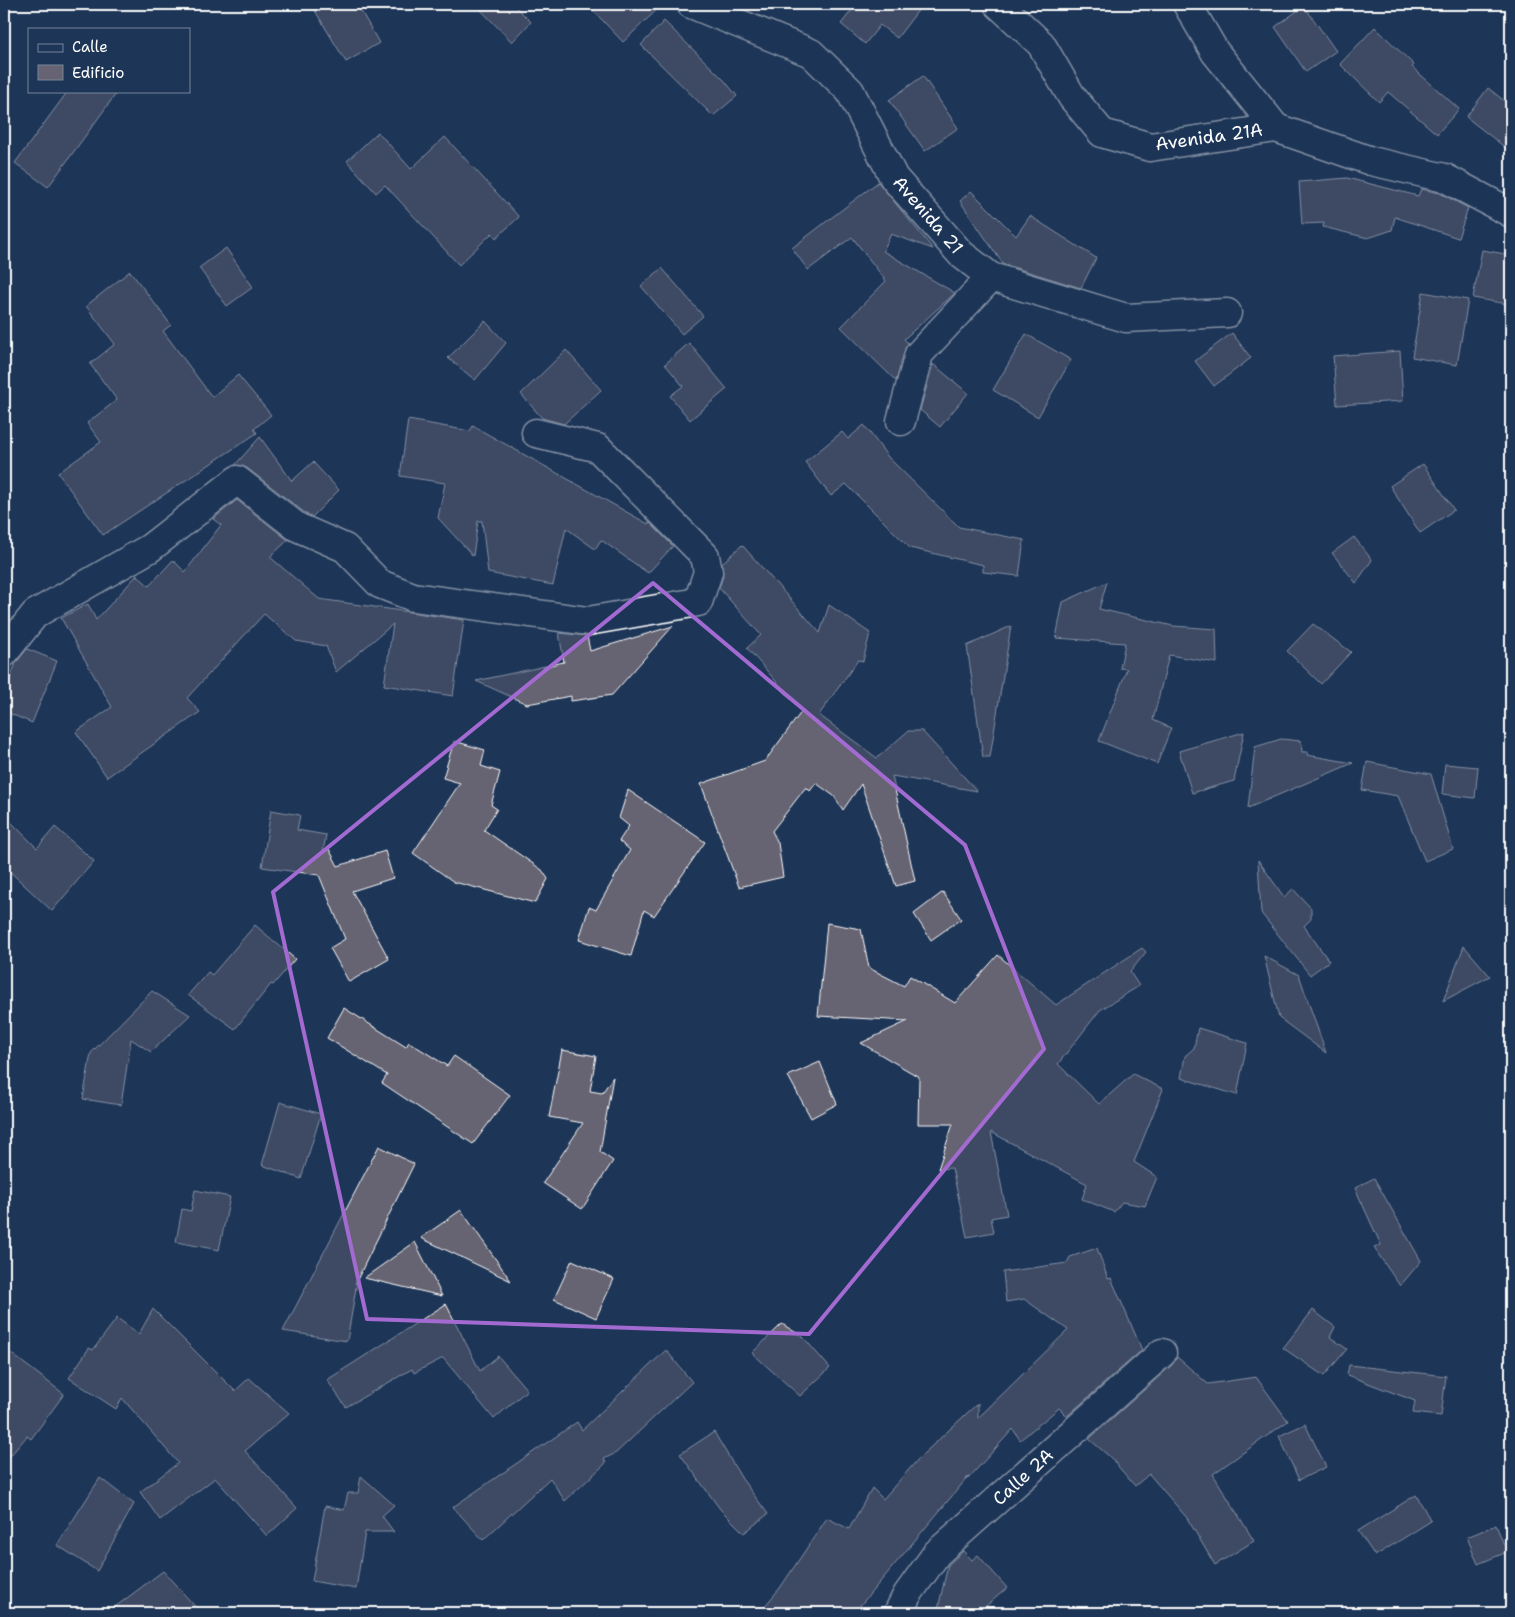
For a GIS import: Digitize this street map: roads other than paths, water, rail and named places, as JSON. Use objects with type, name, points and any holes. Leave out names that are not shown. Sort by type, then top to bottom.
[{"type":"street","name":"Avenida 21","points":[[691,4],[811,53],[850,91],[894,178],[961,254],[991,277],[1126,318],[1227,313]]},
{"type":"street","name":"Avenida 21A","points":[[998,4],[1041,44],[1072,96],[1102,133],[1150,147],[1276,128]]},
{"type":"street","points":[[1187,4],[1215,52],[1276,128],[1371,161],[1444,178],[1511,213]]},
{"type":"street","points":[[901,421],[919,354],[991,277]]},
{"type":"street","points":[[4,653],[34,614],[150,548],[238,480],[297,527],[345,548],[380,584],[413,596],[588,621],[698,602],[708,572],[706,556],[598,448],[536,433]]},
{"type":"street","name":"Calle 2A","points":[[898,1613],[907,1595],[937,1553],[1162,1353]]}]
